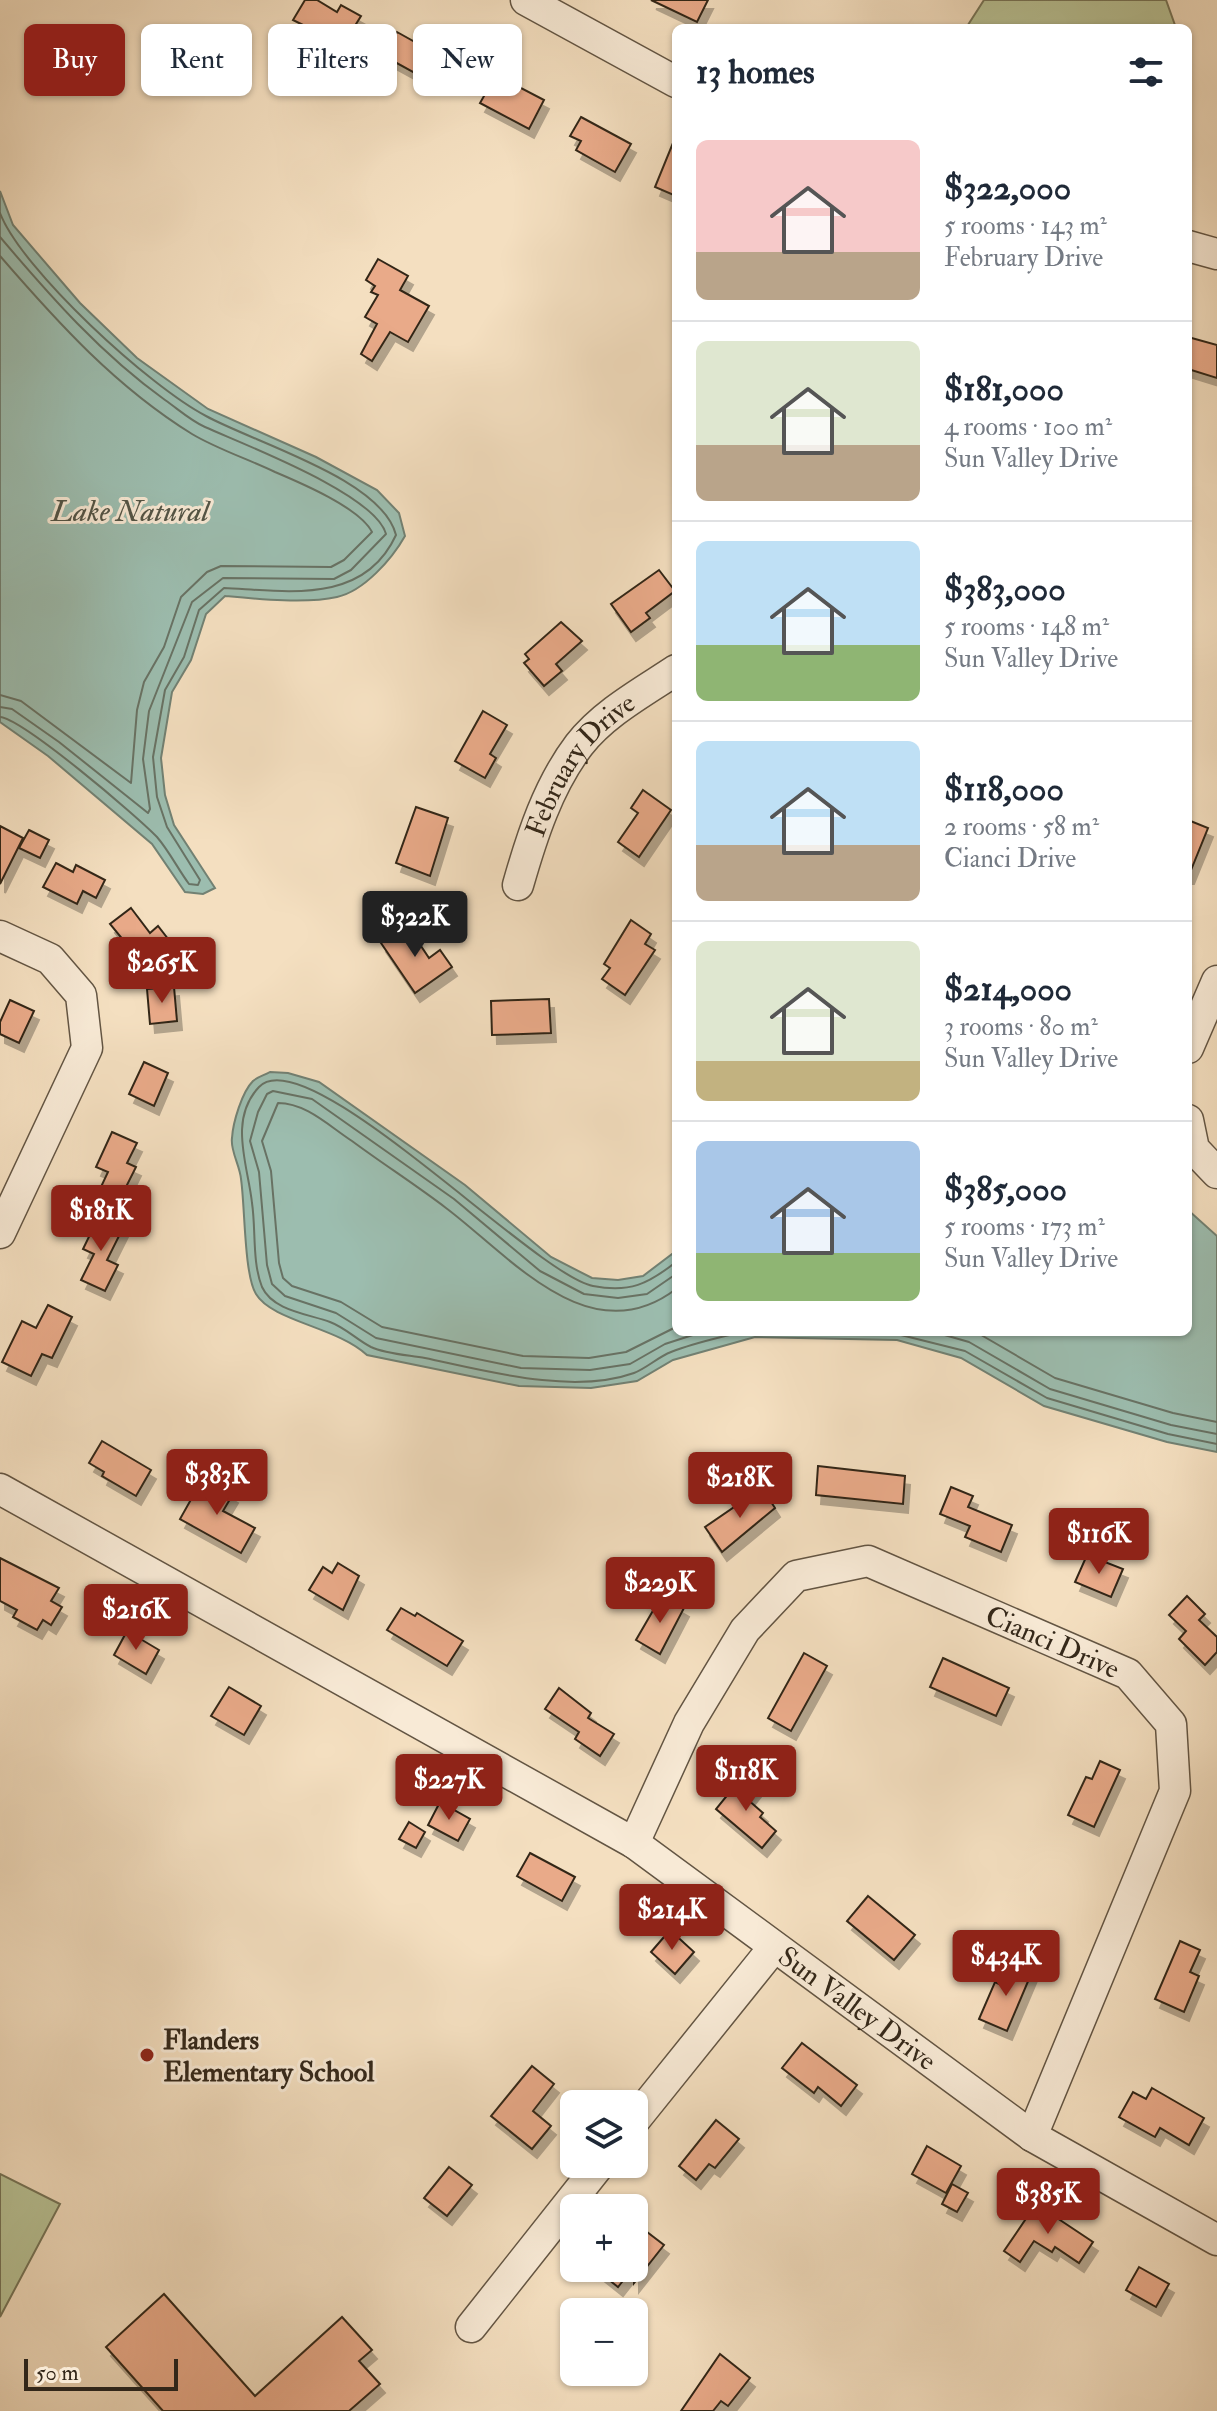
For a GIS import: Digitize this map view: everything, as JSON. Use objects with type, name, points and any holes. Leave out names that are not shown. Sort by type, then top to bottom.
[{"type":"street","points":[[526,0],[672,80]]},
{"type":"street","points":[[1192,247],[1217,254]]},
{"type":"street","name":"February Drive","points":[[518,885],[535,826],[580,744],[624,704],[672,673]]},
{"type":"street","points":[[0,936],[50,959],[81,995],[87,1048],[0,1233]]},
{"type":"street","points":[[1192,1039],[1217,981]]},
{"type":"street","points":[[1192,1139],[1194,1149],[1217,1173]]},
{"type":"street","name":"Sun Valley Drive","points":[[0,1489],[634,1843],[1032,2136],[1217,2240]]},
{"type":"street","name":"Cianci Drive","points":[[634,1843],[689,1723],[737,1643],[796,1576],[868,1561],[1128,1674],[1171,1724],[1175,1791],[1032,2136]]},
{"type":"street","points":[[648,2104],[774,1947]]},
{"type":"street","points":[[471,2327],[589,2178]]},
{"type":"green space","points":[[984,0],[1166,0],[1175,24],[969,24]]},
{"type":"green space","points":[[0,2174],[60,2204],[0,2317]]},
{"type":"water","name":"Lake Natural","points":[[0,191],[13,225],[80,303],[137,358],[208,409],[316,457],[377,490],[399,513],[405,536],[376,573],[347,594],[296,601],[225,596],[206,614],[191,660],[172,692],[161,758],[165,795],[174,825],[215,888],[203,894],[185,892],[152,844],[48,756],[0,722]]},
{"type":"water","points":[[270,1072],[288,1073],[319,1082],[465,1185],[551,1257],[592,1278],[618,1280],[643,1276],[672,1254],[672,1336],[1192,1336],[1192,1214],[1217,1236],[1217,1452],[1167,1442],[1044,1406],[961,1358],[897,1340],[755,1337],[673,1360],[637,1381],[591,1388],[519,1386],[367,1355],[339,1337],[276,1311],[264,1303],[252,1285],[241,1179],[232,1138],[245,1092],[255,1080]]},
{"type":"building","points":[[305,0],[317,0],[337,12],[341,5],[361,16],[356,24],[301,24],[293,20]]},
{"type":"building","points":[[651,0],[708,0],[697,22]]},
{"type":"building","points":[[397,32],[413,41],[413,72],[397,63]]},
{"type":"building","points":[[522,89],[544,100],[529,129],[480,103],[484,96],[522,96]]},
{"type":"building","points":[[581,117],[631,144],[615,172],[576,150],[581,141],[570,136]]},
{"type":"building","points":[[672,145],[672,194],[655,187]]},
{"type":"building","points":[[378,259],[408,276],[400,290],[429,306],[408,342],[390,332],[372,361],[361,354],[377,324],[365,317],[378,295],[371,292],[375,286],[366,280]]},
{"type":"building","points":[[1192,338],[1217,345],[1217,378],[1192,370]]},
{"type":"building","points":[[659,570],[672,587],[672,593],[646,613],[650,618],[631,632],[611,604]]},
{"type":"building","points":[[561,622],[582,641],[556,664],[562,671],[544,686],[524,663],[529,659],[525,654]]},
{"type":"building","points":[[483,711],[507,725],[490,754],[496,758],[485,778],[455,761]]},
{"type":"building","points":[[643,790],[671,810],[639,857],[618,842],[638,813],[631,808]]},
{"type":"building","points":[[416,807],[448,818],[430,876],[396,863]]},
{"type":"building","points":[[1192,822],[1208,828],[1192,868]]},
{"type":"building","points":[[0,826],[23,838],[0,884]]},
{"type":"building","points":[[29,830],[49,840],[40,858],[19,848]]},
{"type":"building","points":[[56,863],[73,872],[76,865],[105,880],[96,898],[83,891],[77,904],[43,887]]},
{"type":"building","points":[[131,908],[150,933],[158,926],[172,944],[154,959],[142,944],[133,952],[110,924]]},
{"type":"building","points":[[631,920],[651,934],[645,944],[655,950],[625,995],[602,979],[610,968],[604,964]]},
{"type":"building","points":[[407,925],[429,958],[440,950],[452,967],[415,993],[381,943]]},
{"type":"building","points":[[174,987],[177,1021],[150,1024],[147,989]]},
{"type":"building","points":[[549,999],[551,1033],[492,1035],[491,1001]]},
{"type":"building","points":[[10,1000],[34,1011],[19,1043],[0,1034],[0,1022]]},
{"type":"building","points":[[144,1062],[168,1073],[154,1106],[129,1094]]},
{"type":"building","points":[[112,1132],[137,1143],[127,1163],[136,1167],[120,1199],[100,1189],[108,1172],[96,1167]]},
{"type":"building","points":[[99,1216],[123,1228],[107,1260],[118,1265],[105,1291],[81,1280],[94,1254],[83,1249]]},
{"type":"building","points":[[48,1305],[72,1317],[52,1358],[42,1354],[31,1376],[2,1362],[22,1321],[36,1328]]},
{"type":"building","points":[[102,1441],[151,1470],[136,1496],[102,1476],[104,1472],[89,1463]]},
{"type":"building","points":[[818,1466],[905,1476],[903,1504],[816,1495]]},
{"type":"building","points":[[208,1480],[233,1494],[223,1511],[255,1528],[241,1553],[180,1519],[198,1487],[202,1489]]},
{"type":"building","points":[[951,1487],[973,1496],[968,1507],[1012,1525],[1001,1552],[965,1537],[970,1526],[940,1514]]},
{"type":"building","points":[[762,1488],[775,1508],[722,1552],[705,1527]]},
{"type":"building","points":[[1087,1555],[1123,1569],[1111,1597],[1075,1582]]},
{"type":"building","points":[[0,1558],[59,1588],[51,1601],[62,1607],[51,1625],[43,1620],[37,1630],[13,1617],[17,1610],[0,1601]]},
{"type":"building","points":[[338,1563],[359,1576],[343,1610],[309,1590],[323,1567],[332,1573]]},
{"type":"building","points":[[662,1595],[684,1608],[660,1654],[636,1640]]},
{"type":"building","points":[[1187,1596],[1205,1614],[1199,1620],[1217,1637],[1217,1652],[1205,1665],[1179,1639],[1186,1631],[1169,1615]]},
{"type":"building","points":[[401,1608],[415,1616],[417,1613],[463,1641],[447,1666],[387,1630]]},
{"type":"building","points":[[127,1631],[159,1650],[146,1674],[114,1655]]},
{"type":"building","points":[[804,1653],[827,1666],[791,1731],[768,1718]]},
{"type":"building","points":[[943,1658],[1009,1688],[996,1716],[930,1687]]},
{"type":"building","points":[[229,1687],[261,1706],[244,1735],[211,1716]]},
{"type":"building","points":[[559,1688],[591,1713],[588,1718],[614,1734],[600,1756],[575,1739],[579,1732],[545,1709]]},
{"type":"building","points":[[1100,1761],[1120,1770],[1094,1827],[1068,1815],[1086,1777],[1092,1779]]},
{"type":"building","points":[[742,1777],[756,1788],[747,1799],[763,1813],[760,1817],[776,1831],[762,1848],[716,1809]]},
{"type":"building","points":[[440,1802],[470,1819],[458,1841],[428,1825]]},
{"type":"building","points":[[409,1822],[425,1832],[416,1848],[399,1839]]},
{"type":"building","points":[[530,1853],[575,1877],[562,1901],[517,1876]]},
{"type":"building","points":[[868,1896],[915,1935],[894,1960],[847,1921]]},
{"type":"building","points":[[670,1930],[694,1952],[675,1974],[651,1952]]},
{"type":"building","points":[[1180,1941],[1200,1950],[1190,1972],[1199,1976],[1184,2012],[1155,1999]]},
{"type":"building","points":[[1011,1963],[1032,1972],[1007,2031],[979,2019],[995,1982],[1001,1985]]},
{"type":"building","points":[[802,2043],[857,2085],[841,2106],[818,2087],[814,2093],[782,2068]]},
{"type":"building","points":[[532,2066],[554,2084],[533,2111],[551,2126],[532,2149],[491,2116]]},
{"type":"building","points":[[1152,2088],[1204,2118],[1189,2145],[1160,2128],[1155,2137],[1119,2117],[1133,2092],[1146,2099]]},
{"type":"building","points":[[716,2120],[739,2139],[715,2168],[709,2164],[696,2180],[679,2166]]},
{"type":"building","points":[[927,2146],[961,2166],[946,2193],[912,2174]]},
{"type":"building","points":[[449,2167],[472,2185],[447,2216],[424,2198]]},
{"type":"building","points":[[952,2184],[968,2193],[957,2212],[942,2204]]},
{"type":"building","points":[[1036,2204],[1093,2242],[1079,2263],[1055,2247],[1052,2252],[1034,2241],[1020,2262],[1004,2251]]},
{"type":"building","points":[[648,2233],[664,2245],[648,2265]]},
{"type":"building","points":[[1139,2267],[1169,2284],[1156,2307],[1126,2290]]},
{"type":"building","points":[[164,2294],[255,2396],[342,2317],[372,2350],[359,2361],[380,2384],[349,2411],[163,2411],[106,2347]]},
{"type":"building","points":[[720,2354],[750,2378],[728,2406],[721,2401],[713,2411],[681,2411]]},
{"type":"place","name":"Flanders Elementary School","points":[[147,2055]]}]
